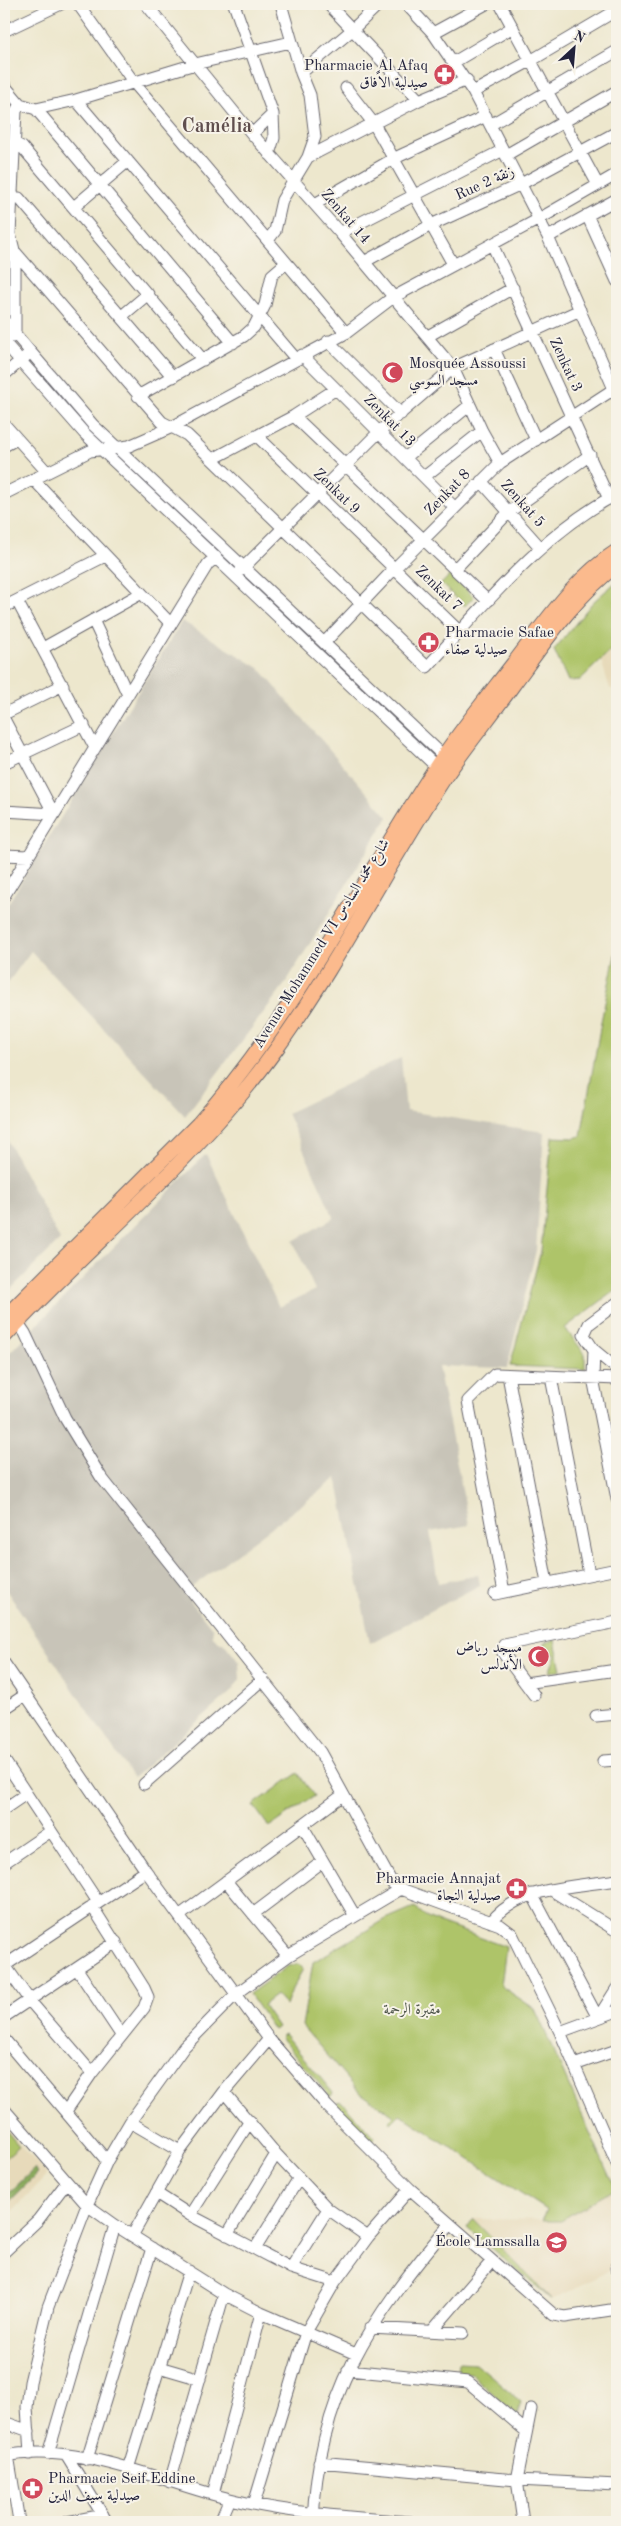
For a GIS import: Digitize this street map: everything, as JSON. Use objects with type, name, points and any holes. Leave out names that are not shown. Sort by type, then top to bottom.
[{"type":"main road","name":"Avenue Mohammed VI شارع محمد السادس","points":[[11,1317],[208,1135],[268,1061],[321,982],[349,923],[445,766],[575,586],[617,550]]},
{"type":"main road","name":"Avenue Mohammed VI شارع محمد السادس","points":[[445,766],[566,615],[589,590],[617,565]]},
{"type":"main road","name":"Avenue Mohammed VI شارع محمد السادس","points":[[4,1337],[11,1317],[198,1124],[258,1051],[308,975],[349,923]]},
{"type":"main road","points":[[308,975],[321,982]]},
{"type":"main road","points":[[198,1124],[208,1135]]},
{"type":"street","points":[[4,31],[61,4]]},
{"type":"street","points":[[78,4],[134,84],[346,333]]},
{"type":"street","name":"Zenkat 14","points":[[146,4],[252,134],[340,233],[392,298],[428,336],[453,368],[482,431],[500,463]]},
{"type":"street","points":[[234,4],[273,114],[274,138],[269,154]]},
{"type":"street","points":[[268,240],[275,231],[282,200],[308,157],[315,137],[310,95],[300,73],[281,4]]},
{"type":"street","points":[[328,4],[419,100]]},
{"type":"street","points":[[300,73],[380,4]]},
{"type":"street","points":[[433,33],[486,4]]},
{"type":"street","points":[[500,4],[532,60],[564,123],[582,152],[598,185]]},
{"type":"street","points":[[411,5],[467,80],[540,219],[616,393]]},
{"type":"street","points":[[473,92],[617,10]]},
{"type":"street","points":[[454,62],[513,27]]},
{"type":"street","points":[[4,85],[20,104],[36,109],[134,84],[195,64],[291,42]]},
{"type":"street","points":[[315,204],[395,158],[488,120],[547,91],[617,51]]},
{"type":"street","points":[[308,157],[419,100],[467,80]]},
{"type":"street","points":[[346,88],[374,124],[395,158],[454,264]]},
{"type":"street","points":[[340,233],[414,194],[564,123],[617,91]]},
{"type":"street","name":"Zenkat 13","points":[[76,100],[260,317],[299,357],[336,389],[455,508]]},
{"type":"street","points":[[15,334],[15,254],[10,234],[16,111],[20,104]]},
{"type":"street","points":[[36,109],[233,343]]},
{"type":"street","points":[[252,134],[273,114]]},
{"type":"street","name":"Rue 2 زنقة","points":[[364,262],[431,225],[521,184],[617,132]]},
{"type":"street","points":[[14,143],[22,147],[74,206],[203,360]]},
{"type":"street","points":[[74,206],[128,161]]},
{"type":"street","points":[[4,494],[90,451],[129,446],[170,428],[328,341],[346,333],[392,298],[540,219],[617,174]]},
{"type":"street","points":[[12,197],[19,198],[174,377]]},
{"type":"street","points":[[548,237],[617,199]]},
{"type":"street","points":[[588,215],[617,281]]},
{"type":"street","points":[[4,240],[138,396],[170,428],[187,434],[427,667],[540,547],[576,520],[613,496]]},
{"type":"street","name":"Zenkat 3","points":[[492,244],[590,455],[613,496]]},
{"type":"street","points":[[138,396],[244,336],[260,317],[267,299],[272,275],[286,263]]},
{"type":"street","points":[[428,336],[513,288]]},
{"type":"street","points":[[122,316],[148,294]]},
{"type":"street","points":[[236,576],[379,432],[453,368],[494,350],[532,330],[580,310]]},
{"type":"street","points":[[4,321],[93,425],[245,566],[445,766]]},
{"type":"street","points":[[15,334],[4,342],[84,433],[236,576],[445,766]]},
{"type":"street","points":[[328,341],[401,414]]},
{"type":"street","points":[[494,350],[536,440]]},
{"type":"street","points":[[4,375],[31,352]]},
{"type":"street","points":[[213,460],[294,416],[336,389]]},
{"type":"street","name":"Zenkat 8","points":[[324,643],[395,568],[500,463],[572,416],[616,393]]},
{"type":"street","points":[[405,458],[470,405]]},
{"type":"street","points":[[294,416],[488,601]]},
{"type":"street","points":[[4,424],[46,472]]},
{"type":"street","points":[[424,477],[482,431]]},
{"type":"street","name":"Zenkat 9","points":[[257,436],[395,568]]},
{"type":"street","points":[[4,446],[17,439]]},
{"type":"street","points":[[454,570],[509,512],[590,455]]},
{"type":"street","points":[[33,479],[140,594],[171,624]]},
{"type":"street","name":"Zenkat 5","points":[[481,481],[540,547]]},
{"type":"street","points":[[4,607],[105,556]]},
{"type":"street","points":[[4,896],[208,564],[216,557]]},
{"type":"street","name":"Zenkat 7","points":[[395,568],[460,632]]},
{"type":"street","points":[[43,648],[140,594]]},
{"type":"street","points":[[17,601],[95,748]]},
{"type":"street","points":[[93,620],[128,695]]},
{"type":"street","points":[[4,714],[63,686]]},
{"type":"street","points":[[4,719],[54,814]]},
{"type":"street","points":[[4,763],[84,725]]},
{"type":"street","points":[[4,810],[54,814]]},
{"type":"street","points":[[4,855],[28,856]]},
{"type":"street","points":[[617,1303],[587,1327],[585,1339],[594,1350],[617,1368]]},
{"type":"street","points":[[11,1317],[66,1418],[102,1477],[320,1752],[386,1875],[401,1889],[491,1922],[512,1934],[560,2032],[617,2164]]},
{"type":"street","points":[[594,1350],[594,1378],[617,1499]]},
{"type":"street","points":[[617,1379],[495,1374],[468,1401],[499,1593],[617,1569]]},
{"type":"street","points":[[508,1375],[547,1583]]},
{"type":"street","points":[[551,1377],[589,1574]]},
{"type":"street","points":[[534,1695],[503,1653],[502,1648],[506,1643],[617,1622]]},
{"type":"street","points":[[4,1663],[146,1871],[269,2039],[327,2106],[449,2225],[559,2317],[617,2309]]},
{"type":"street","points":[[525,1683],[617,1670]]},
{"type":"street","points":[[144,1784],[263,1679]]},
{"type":"street","points":[[4,1709],[25,1695]]},
{"type":"street","points":[[596,1716],[617,1714]]},
{"type":"street","points":[[4,1760],[96,1904],[148,1997],[144,2008],[92,2073],[66,2111]]},
{"type":"street","points":[[603,1761],[617,1760]]},
{"type":"street","points":[[4,1809],[26,1794]]},
{"type":"street","points":[[179,1916],[343,1795]]},
{"type":"street","points":[[302,1826],[355,1916]]},
{"type":"street","points":[[4,1863],[51,1831]]},
{"type":"street","points":[[252,1914],[322,1862]]},
{"type":"street","points":[[92,2073],[30,2001],[4,1965],[146,1871]]},
{"type":"street","points":[[491,1922],[501,1909],[532,1894],[617,1880]]},
{"type":"street","points":[[226,1881],[288,1956]]},
{"type":"street","points":[[30,2454],[28,2431],[30,2382],[37,2344],[48,2307],[87,2204],[107,2161],[130,2122],[184,2047],[236,1994],[288,1956],[401,1889]]},
{"type":"street","points":[[553,1891],[617,1931]]},
{"type":"street","points":[[532,1894],[598,2018]]},
{"type":"street","points":[[4,2017],[116,1942]]},
{"type":"street","points":[[77,1969],[121,2035]]},
{"type":"street","points":[[598,2018],[617,1988]]},
{"type":"street","points":[[560,2032],[617,2011]]},
{"type":"street","points":[[4,2039],[107,2161]]},
{"type":"street","points":[[132,2236],[180,2151],[224,2092],[269,2039]]},
{"type":"street","points":[[574,2065],[617,2050]]},
{"type":"street","points":[[224,2092],[298,2178],[328,2208],[368,2236]]},
{"type":"street","points":[[4,2109],[87,2204],[115,2225],[224,2294],[261,2313],[356,2354]]},
{"type":"street","points":[[190,2215],[250,2121]]},
{"type":"street","points":[[130,2122],[180,2151]]},
{"type":"street","points":[[227,2235],[276,2154]]},
{"type":"street","points":[[254,2249],[298,2178]]},
{"type":"street","points":[[4,2252],[38,2220],[67,2182]]},
{"type":"street","points":[[254,2504],[306,2332],[335,2282],[368,2236],[410,2189]]},
{"type":"street","points":[[156,2194],[190,2215],[291,2268],[335,2282]]},
{"type":"street","points":[[291,2268],[328,2208]]},
{"type":"street","points":[[48,2454],[115,2225]]},
{"type":"street","points":[[314,2518],[319,2462],[329,2418],[348,2370],[370,2328],[409,2272],[449,2225]]},
{"type":"street","points":[[87,2459],[152,2248]]},
{"type":"street","points":[[432,2331],[492,2261]]},
{"type":"street","points":[[128,2469],[158,2367],[189,2272]]},
{"type":"street","points":[[170,2482],[224,2294]]},
{"type":"street","points":[[213,2494],[261,2313]]},
{"type":"street","points":[[370,2328],[463,2333]]},
{"type":"street","points":[[158,2367],[200,2379]]},
{"type":"street","points":[[348,2370],[468,2382],[526,2431]]},
{"type":"street","points":[[523,2522],[517,2480],[532,2409]]},
{"type":"street","points":[[4,2422],[28,2431]]},
{"type":"street","points":[[19,2522],[6,2455],[48,2454],[87,2459],[230,2499],[314,2518],[411,2522]]},
{"type":"street","points":[[66,2455],[105,2519],[67,2522]]},
{"type":"street","points":[[319,2462],[517,2480],[617,2485]]},
{"type":"street","points":[[220,2522],[230,2499]]},
{"type":"shaded area","points":[[182,621],[259,668],[388,817],[285,984],[185,1116],[31,951],[4,988],[4,910]]},
{"type":"shaded area","points":[[617,644],[617,688],[610,689],[601,660]]},
{"type":"shaded area","points":[[617,760],[617,791],[609,790]]},
{"type":"shaded area","points":[[401,1058],[406,1111],[544,1132],[536,1250],[507,1368],[438,1366],[469,1525],[430,1532],[438,1583],[478,1575],[480,1585],[370,1643],[337,1478],[184,1593],[213,1629],[212,1635],[219,1642],[223,1642],[239,1663],[240,1679],[232,1691],[133,1778],[4,1587],[4,1358],[206,1154],[279,1307],[315,1290],[293,1241],[334,1218],[287,1113]]},
{"type":"shaded area","points":[[4,1134],[60,1240],[4,1296]]},
{"type":"shaded area","points":[[4,2126],[47,2175],[4,2221]]},
{"type":"shaded area","name":"École Lamssalla","points":[[617,2188],[617,2264],[610,2268],[610,2270],[552,2300],[473,2219],[561,2220]]},
{"type":"green space","points":[[451,574],[474,597],[465,606],[441,584]]},
{"type":"green space","points":[[617,581],[617,644],[580,680],[568,681],[554,650],[593,602]]},
{"type":"green space","points":[[617,946],[617,1289],[565,1328],[585,1354],[585,1369],[510,1366],[541,1251],[552,1137],[574,1138],[581,1136],[602,1017]]},
{"type":"green space","points":[[555,1640],[561,1670],[549,1672],[556,1655],[544,1649],[544,1643]]},
{"type":"green space","points":[[298,1773],[314,1796],[269,1827],[253,1805]]},
{"type":"green space","name":"مقبرة الرحمة","points":[[414,1907],[429,1919],[506,1947],[501,1986],[535,2009],[615,2189],[561,2220],[542,2220],[547,2210],[400,2114],[391,2123],[389,2121],[394,2116],[359,2092],[302,2026],[313,1962],[386,1919]]},
{"type":"green space","points":[[299,1964],[303,1969],[292,1989],[286,2006],[276,1995],[263,2005],[278,2027],[274,2030],[249,1994],[288,1966]]},
{"type":"green space","points":[[284,2034],[333,2093],[330,2097],[280,2037]]},
{"type":"green space","points":[[340,2100],[375,2138],[371,2141],[336,2104]]},
{"type":"green space","points":[[4,2128],[19,2146],[4,2159]]},
{"type":"green space","points":[[34,2169],[38,2173],[4,2207],[4,2198]]},
{"type":"green space","points":[[473,2219],[552,2300],[467,2228]]},
{"type":"green space","points":[[458,2362],[476,2363],[522,2402],[517,2415],[471,2374],[457,2373]]},
{"type":"place","name":"Pharmacie Al Afaq صيدلية الاًفاق","points":[[444,75]]},
{"type":"place","name":"Mosquée Assoussi مسجد السوسي","points":[[393,373]]},
{"type":"place","name":"Pharmacie Safae صيدلية صفاء","points":[[429,642]]},
{"type":"place","name":"مسجد رياض الأندلس","points":[[538,1657]]},
{"type":"place","name":"Pharmacie Annajat صيدلية النجاة","points":[[517,1888]]},
{"type":"place","name":"École Lamssalla","points":[[556,2242]]},
{"type":"place","name":"Pharmacie Seif Eddine صيدلية سيف الدين","points":[[32,2488]]},
{"type":"district","name":"Camélia","points":[[217,127]]}]
